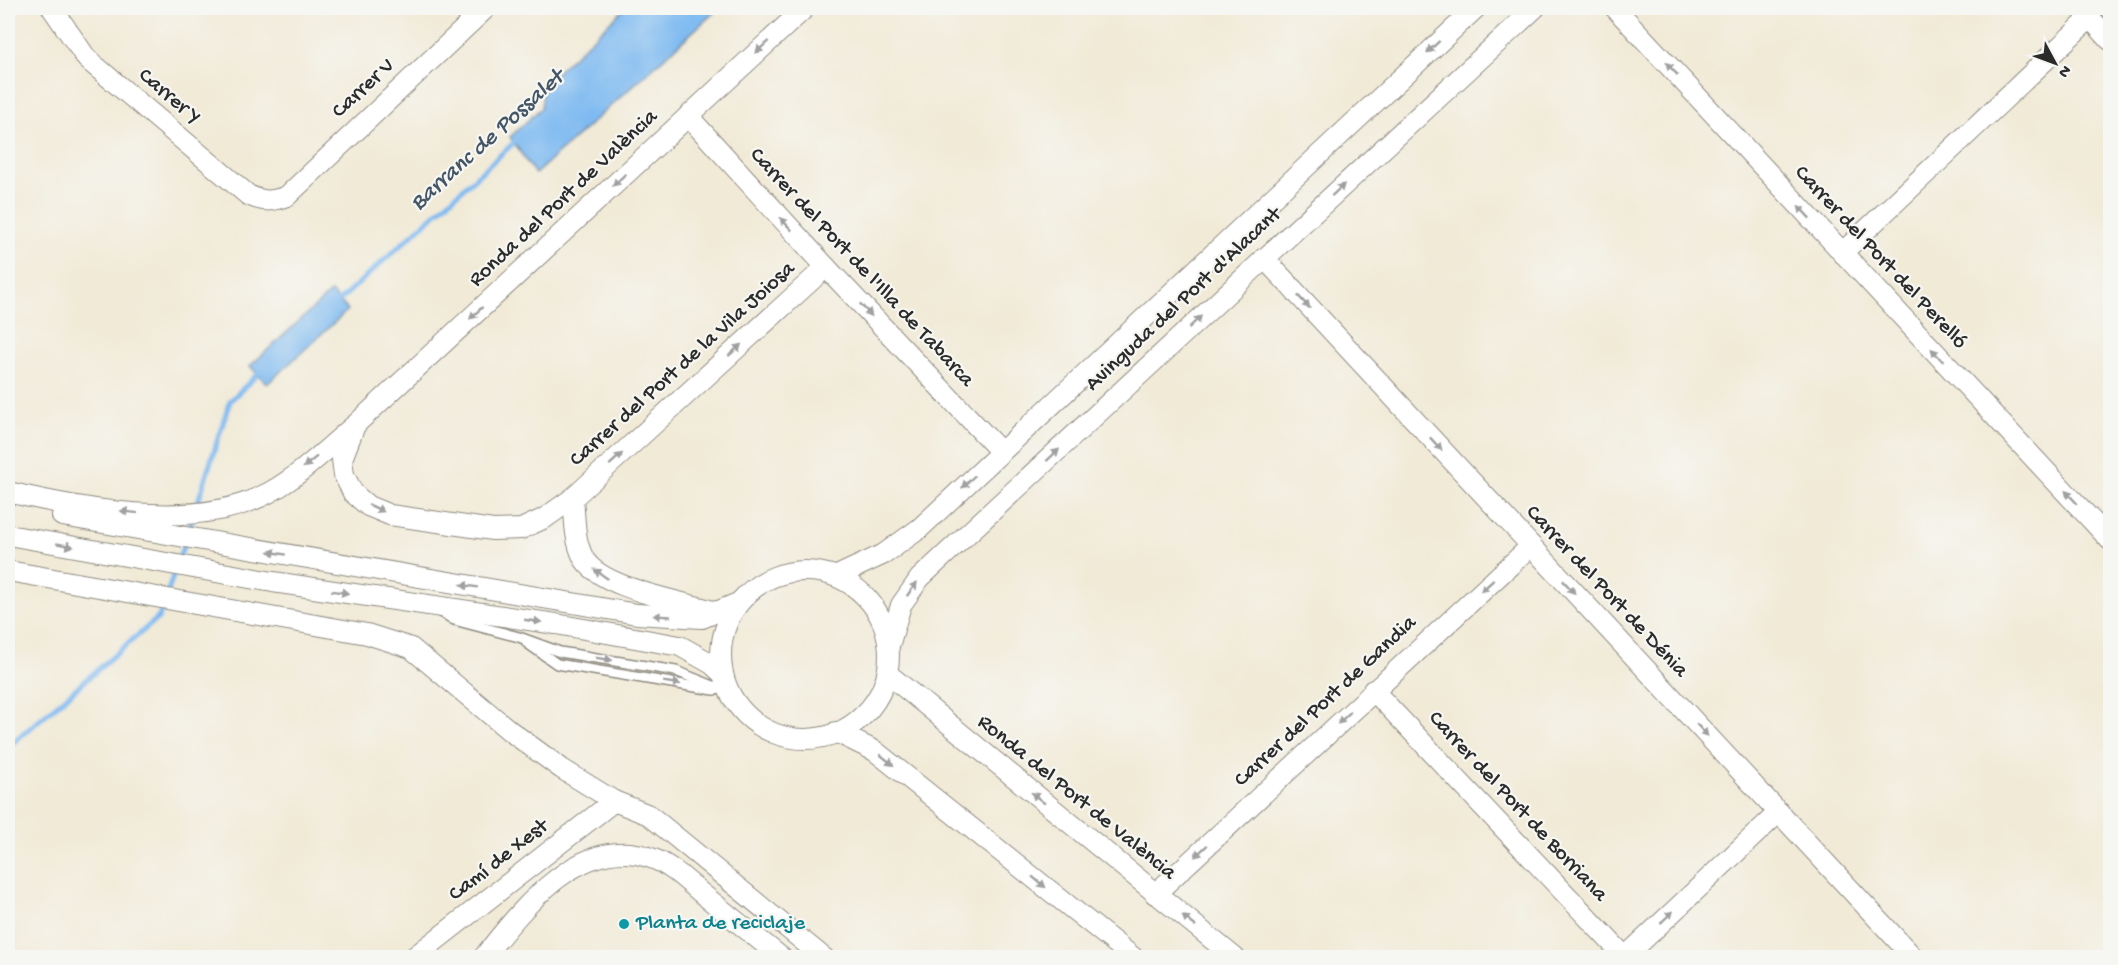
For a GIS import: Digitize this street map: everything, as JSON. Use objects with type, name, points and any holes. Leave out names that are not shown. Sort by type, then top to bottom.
[{"type":"street","name":"Carrer Y","points":[[52,8],[87,60],[248,195],[262,201],[273,201]]},
{"type":"street","name":"Carrer V","points":[[273,201],[286,196],[486,8]]},
{"type":"street","name":"Ronda del Port de València","points":[[8,492],[52,502],[163,516],[214,511],[260,497],[289,480],[355,425],[805,8]]},
{"type":"street","name":"Avinguda del Port d'Alacant","points":[[837,576],[884,554],[919,529],[1476,8]]},
{"type":"street","name":"Avinguda del Port d'Alacant","points":[[890,643],[900,605],[920,578],[1535,8]]},
{"type":"street","name":"Carrer del Port del Perelló","points":[[1615,8],[2110,540]]},
{"type":"street","points":[[1842,253],[2085,13],[2110,39]]},
{"type":"street","name":"Carrer del Port de l'Illa de Tabarca","points":[[688,116],[826,267],[1000,451]]},
{"type":"street","name":"Carrer del Port de Dénia","points":[[1264,258],[1914,957]]},
{"type":"street","name":"Carrer del Port de la Vila Joiosa","points":[[355,425],[342,459],[344,475],[353,493],[368,506],[390,515],[493,531],[521,529],[545,518],[573,498],[826,267]]},
{"type":"street","points":[[573,498],[577,541],[584,560],[596,572],[628,588],[716,612]]},
{"type":"street","points":[[8,506],[637,614],[702,618],[738,603]]},
{"type":"street","points":[[8,535],[273,582],[556,624],[680,646],[712,664],[726,683],[742,713],[766,730],[783,737],[813,740],[848,729],[873,706],[888,674],[890,643],[886,626],[867,596],[853,584],[826,572],[792,571],[754,587],[738,603],[725,627],[721,644],[721,665],[726,683]]},
{"type":"street","name":"Carrer del Port de Gandia","points":[[1155,894],[1531,546]]},
{"type":"street","points":[[8,571],[367,634],[411,648],[510,731],[562,769],[614,801],[649,815],[824,957]]},
{"type":"street","name":"Ronda del Port de València","points":[[888,674],[1235,957]]},
{"type":"street","name":"Carrer del Port de Borriana","points":[[1373,690],[1624,957]]},
{"type":"street","points":[[836,732],[875,751],[1134,957]]},
{"type":"street","name":"Camí de Xest","points":[[413,957],[614,801]]},
{"type":"street","points":[[1624,957],[1779,812]]},
{"type":"street","points":[[483,957],[518,914],[552,883],[590,858],[622,852],[652,858],[680,876],[782,957]]},
{"type":"lane","points":[[429,605],[454,620],[519,637],[560,652],[676,670],[726,683]]},
{"type":"water","points":[[625,8],[719,8],[535,174],[510,137],[541,108],[544,84]]},
{"type":"water","points":[[331,292],[348,310],[267,384],[250,366]]},
{"type":"waterway","name":"Barranc de Possalet","points":[[339,301],[519,138]]},
{"type":"waterway","points":[[196,508],[230,401],[258,374]]},
{"type":"waterway","points":[[167,594],[193,517]]},
{"type":"waterway","points":[[8,747],[159,617],[164,603]]},
{"type":"place","name":"Planta de reciclaje","points":[[624,924]]}]
